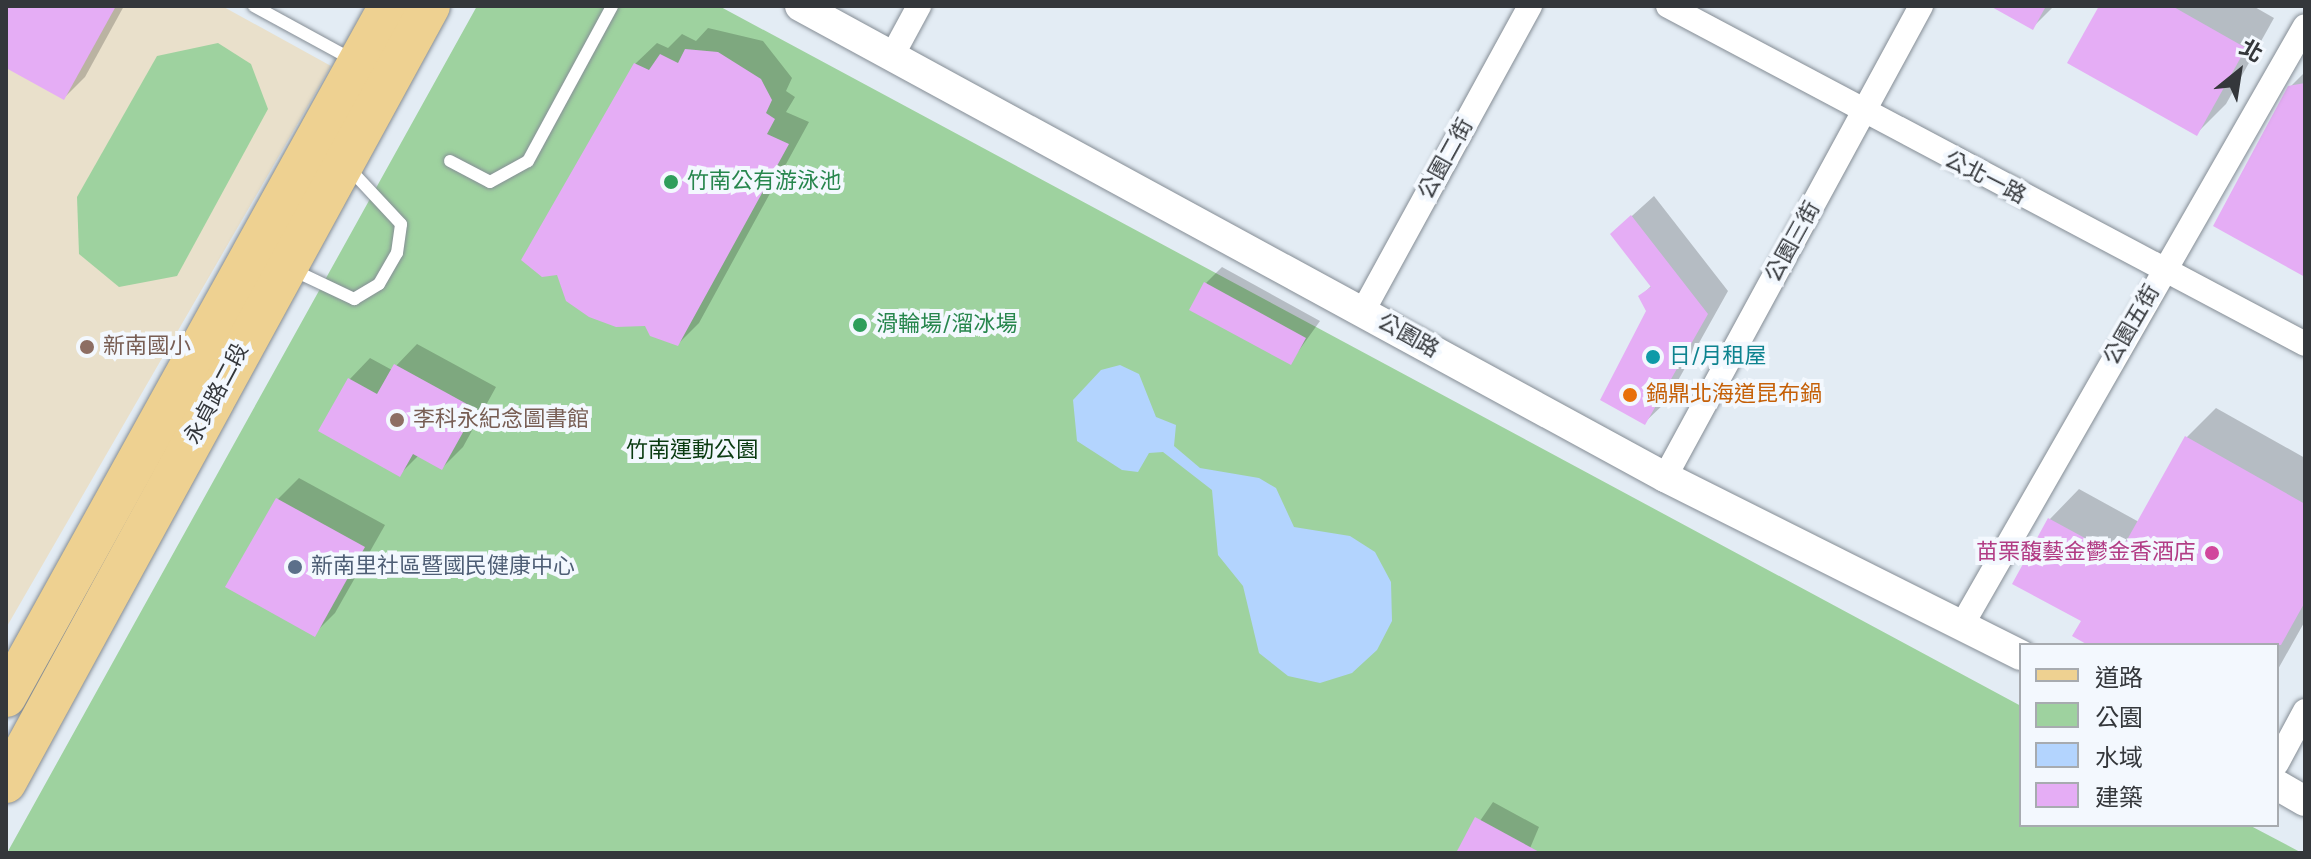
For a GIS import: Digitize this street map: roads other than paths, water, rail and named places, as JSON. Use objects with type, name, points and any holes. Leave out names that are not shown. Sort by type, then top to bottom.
[{"type":"main road","name":"永貞路二段","points":[[6,697],[389,6]]},
{"type":"main road","name":"永貞路二段","points":[[6,783],[430,6]]},
{"type":"street","name":"公園路","points":[[800,6],[1665,477],[2019,654]]},
{"type":"street","points":[[892,56],[919,6]]},
{"type":"street","name":"公園二街","points":[[1363,311],[1530,6]]},
{"type":"street","name":"公北一路","points":[[1668,6],[1863,114],[2305,344]]},
{"type":"street","name":"公園三街","points":[[1665,477],[1921,6]]},
{"type":"street","name":"公園五街","points":[[1962,625],[2305,26]]},
{"type":"street","points":[[6,697],[43,716]]},
{"type":"street","points":[[2279,759],[2305,711]]},
{"type":"street","points":[[2279,786],[2305,801]]},
{"type":"lane","points":[[254,6],[358,62]]},
{"type":"lane","points":[[450,161],[490,182],[528,161],[612,6]]},
{"type":"lane","points":[[287,267],[354,299],[379,284],[397,253],[401,224],[345,165]]},
{"type":"water","points":[[1120,365],[1139,374],[1156,417],[1176,425],[1174,446],[1200,468],[1259,478],[1276,488],[1294,527],[1350,536],[1375,552],[1391,582],[1392,621],[1377,650],[1352,673],[1320,683],[1288,676],[1259,653],[1243,586],[1218,555],[1212,490],[1163,452],[1149,453],[1138,472],[1122,470],[1077,441],[1073,400],[1101,370]]},
{"type":"place","name":"竹南公有游泳池","points":[[671,182]]},
{"type":"place","name":"滑輪場/溜冰場","points":[[860,325]]},
{"type":"place","name":"新南國小","points":[[87,347]]},
{"type":"place","name":"日/月租屋","points":[[1653,357]]},
{"type":"place","name":"鍋鼎北海道昆布鍋","points":[[1630,395]]},
{"type":"place","name":"李科永紀念圖書館","points":[[397,420]]},
{"type":"place","name":"苗栗馥藝金鬱金香酒店","points":[[2212,553]]},
{"type":"place","name":"新南里社區暨國民健康中心","points":[[295,567]]},
{"type":"park label","name":"竹南運動公園","points":[[692,451]]}]
